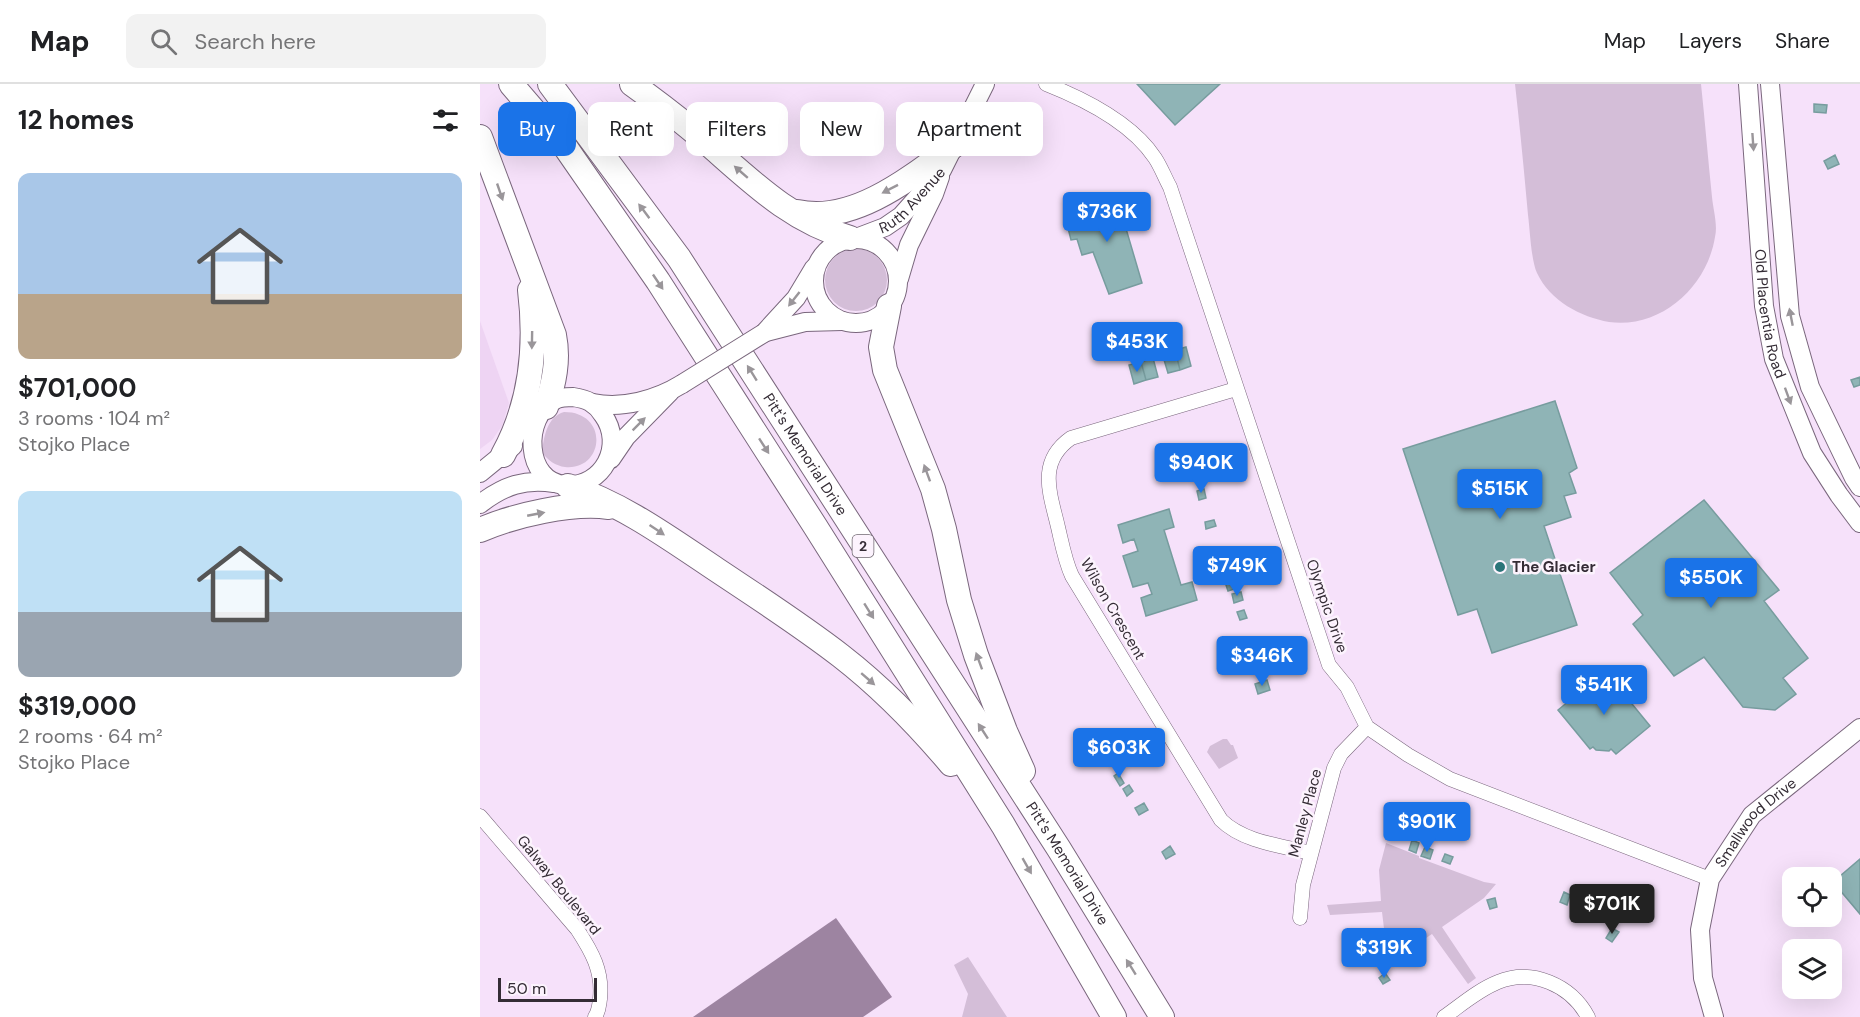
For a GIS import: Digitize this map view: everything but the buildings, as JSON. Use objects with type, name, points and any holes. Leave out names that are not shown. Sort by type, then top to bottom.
[{"type":"highway","name":"Pitt's Memorial Drive","points":[[511,84],[566,147],[658,281],[822,536],[1003,825],[1114,1017]]},
{"type":"highway","name":"Pitt's Memorial Drive","points":[[550,84],[680,258],[1059,849],[1162,1017]]},
{"type":"highway","points":[[632,84],[694,132],[786,209],[820,228],[853,238]]},
{"type":"highway","points":[[480,137],[546,308],[557,349],[555,374],[541,414]]},
{"type":"highway","points":[[786,209],[808,214],[833,213],[850,208],[901,184],[940,156]]},
{"type":"highway","points":[[503,455],[521,416],[532,366],[533,314],[526,261]]},
{"type":"highway","points":[[893,295],[881,346],[885,370],[933,489],[959,600],[976,655],[1005,731],[1059,849]]},
{"type":"highway","points":[[561,484],[589,493],[624,510],[819,639],[877,687],[926,735],[1003,825]]},
{"type":"highway","points":[[480,530],[519,518],[569,508],[600,506],[624,510]]},
{"type":"main road","name":"Ruth Avenue","points":[[976,102],[985,84]]},
{"type":"main road","name":"Old Placentia Road","points":[[1748,84],[1764,306],[1774,359],[1812,453],[1860,523]]},
{"type":"main road","name":"Old Placentia Road","points":[[1770,84],[1790,316],[1810,387],[1860,487]]},
{"type":"main road","name":"Ruth Avenue","points":[[853,238],[885,227],[901,216],[942,170],[950,156]]},
{"type":"main road","points":[[764,333],[805,322],[855,323],[876,318],[893,295],[909,245],[934,194],[942,170]]},
{"type":"main road","points":[[480,504],[503,489],[517,484],[536,481],[580,484],[592,479],[602,471],[631,432],[676,388],[764,333],[796,298],[832,244],[853,238],[873,242],[888,254],[897,270],[893,295]]},
{"type":"main road","points":[[818,262],[814,278],[816,296],[828,313],[842,321]]},
{"type":"main road","points":[[480,474],[503,455],[541,414],[562,398],[573,397],[612,406],[623,405],[676,388]]},
{"type":"main road","points":[[592,403],[609,426],[611,446],[609,460]]},
{"type":"main road","points":[[541,414],[532,440],[535,460],[544,477],[561,484]]},
{"type":"main road","name":"Smallwood Drive","points":[[1714,1017],[1703,978],[1700,930],[1710,879],[1752,815],[1858,730]]},
{"type":"street","name":"Olympic Drive","points":[[1046,84],[1076,96],[1132,131],[1154,157],[1170,187],[1329,665],[1347,687],[1367,728]]},
{"type":"street","name":"Wilson Crescent","points":[[1236,389],[1071,438],[1053,457],[1049,473],[1049,489],[1066,562],[1072,576],[1221,820],[1233,830],[1248,837],[1311,854]]},
{"type":"street","name":"Manley Place","points":[[1300,918],[1311,854],[1337,761],[1367,728]]},
{"type":"street","points":[[1367,728],[1450,779],[1710,879]]},
{"type":"street","name":"Galway Boulevard","points":[[480,816],[577,929],[590,948],[597,961],[600,976],[598,1012],[595,1017]]},
{"type":"street","points":[[1443,1017],[1491,985],[1508,979],[1525,977],[1544,980],[1562,988],[1578,1002],[1588,1017]]},
{"type":"shaded area","points":[[1515,84],[1701,84],[1716,232],[1710,255],[1702,272],[1692,288],[1679,301],[1646,319],[1609,322],[1577,312],[1558,299],[1543,283],[1537,273],[1532,253]]},
{"type":"shaded area","points":[[850,249],[862,249],[878,258],[885,268],[887,280],[885,292],[878,302],[862,311],[850,311],[839,306],[830,297],[825,286],[825,274],[830,263],[839,254]]},
{"type":"shaded area","points":[[480,321],[509,403],[502,426],[492,440],[480,449]]},
{"type":"shaded area","points":[[564,412],[579,415],[589,421],[595,430],[594,451],[588,460],[578,466],[558,465],[542,452],[545,434],[550,423],[558,414]]},
{"type":"shaded area","points":[[1227,739],[1233,745],[1238,758],[1219,769],[1207,752],[1210,746]]},
{"type":"shaded area","points":[[1386,843],[1419,856],[1419,858],[1484,882],[1496,884],[1484,898],[1442,927],[1476,978],[1468,984],[1432,934],[1399,956],[1387,953],[1382,912],[1330,915],[1327,905],[1381,901],[1379,870]]},
{"type":"shaded area","points":[[836,918],[892,997],[863,1017],[693,1017]]},
{"type":"shaded area","points":[[968,957],[1007,1017],[962,1017],[968,994],[954,965]]},
{"type":"place","name":"The Glacier","points":[[1500,567]]}]
